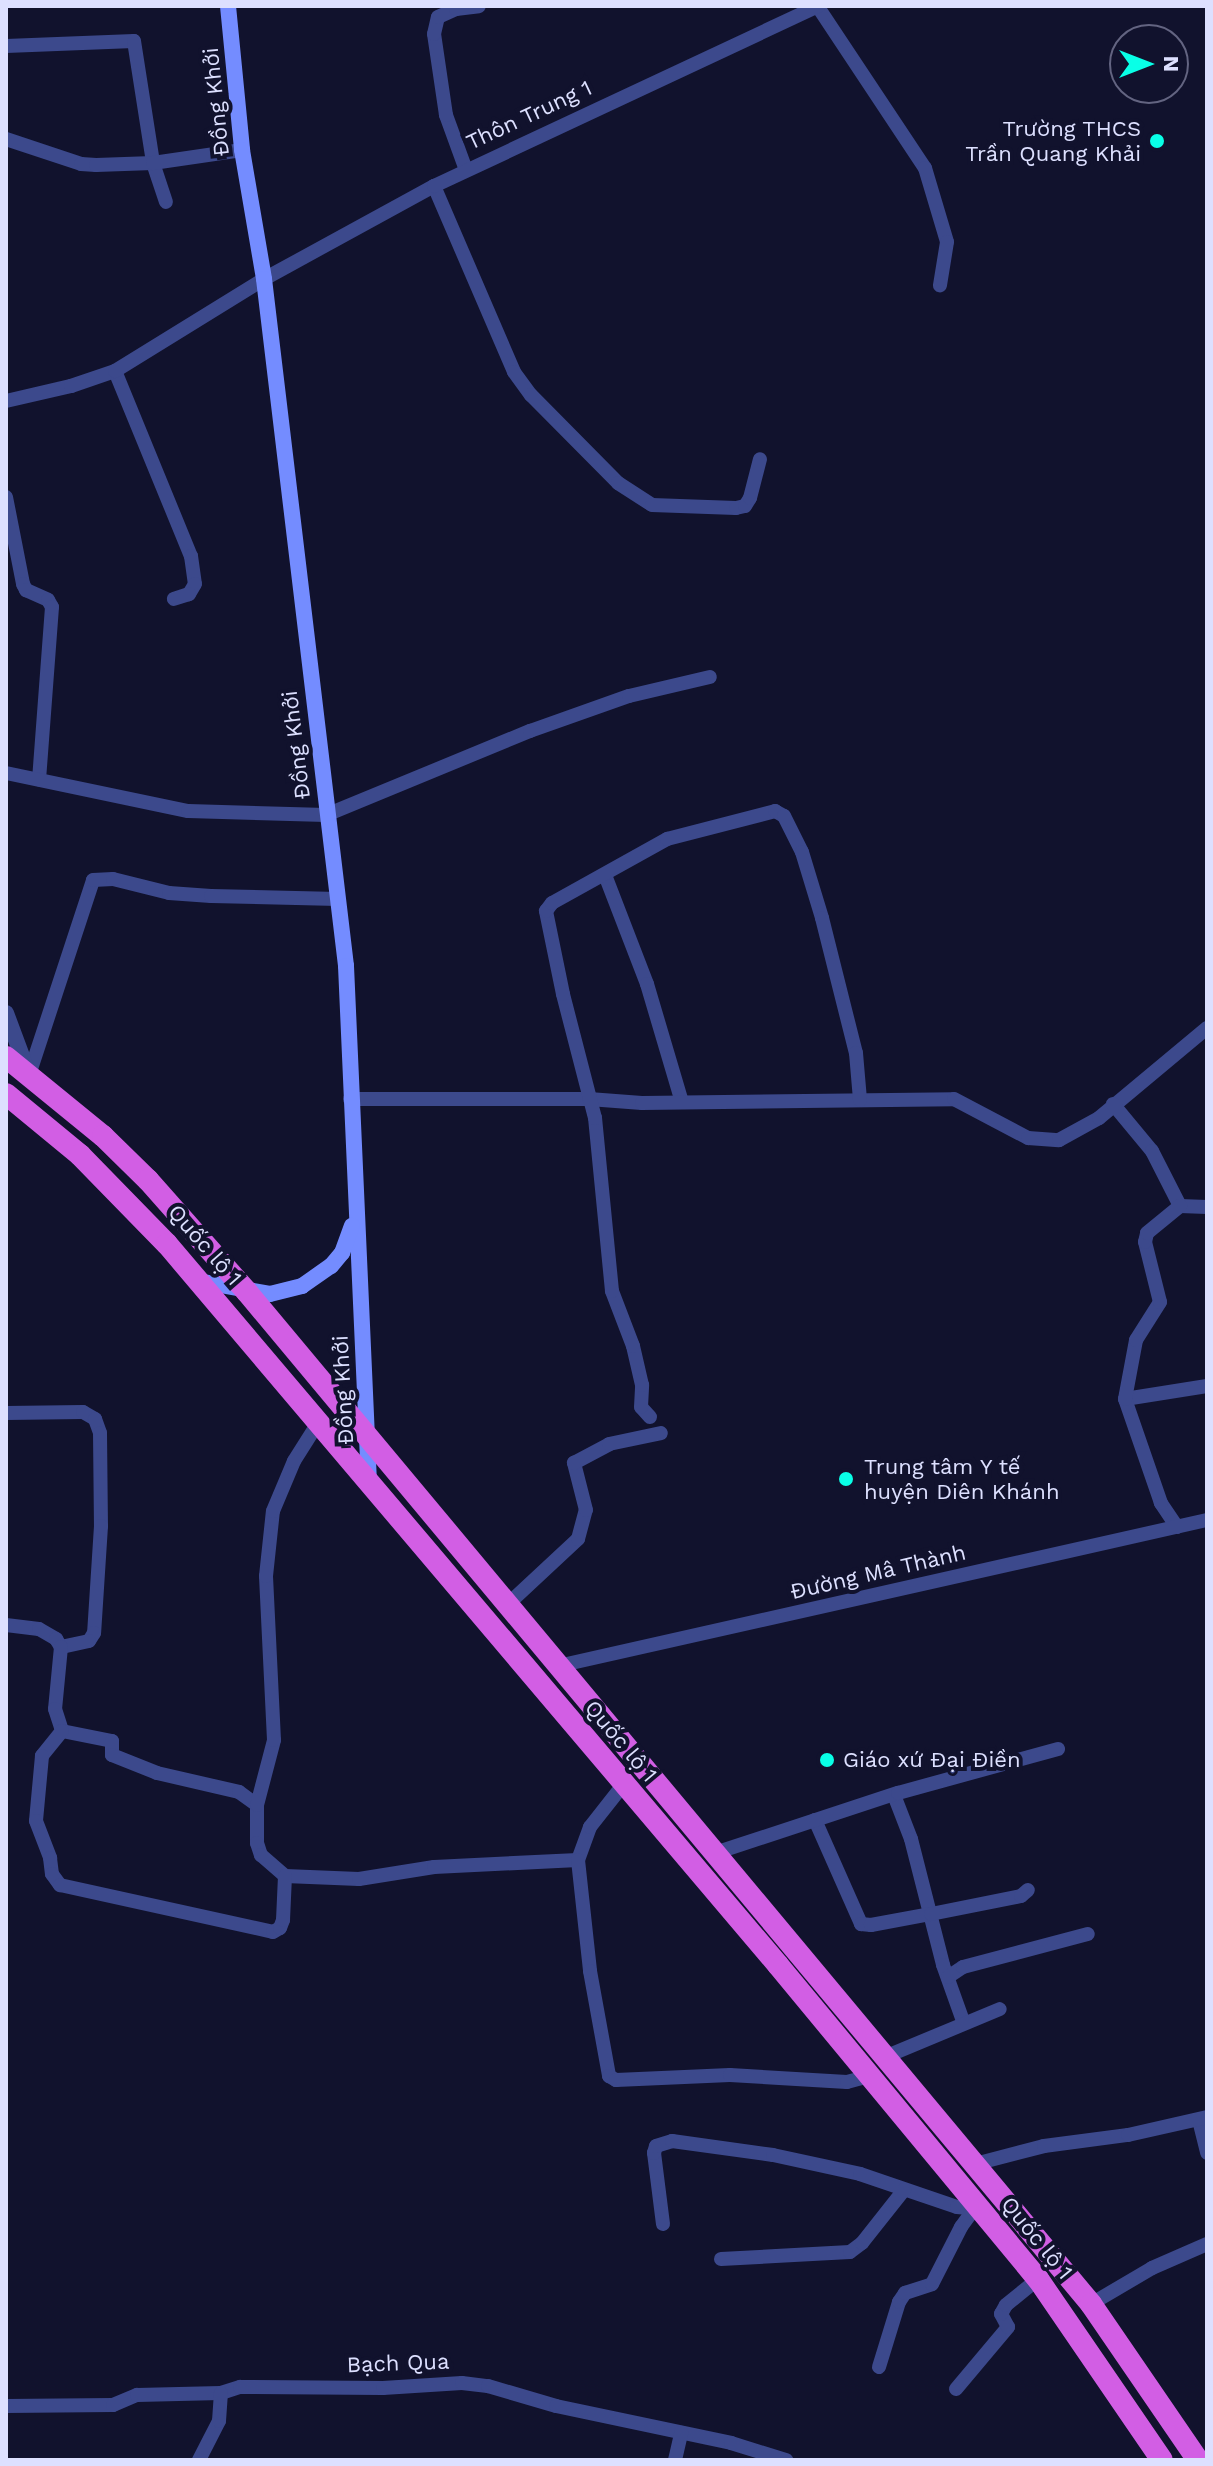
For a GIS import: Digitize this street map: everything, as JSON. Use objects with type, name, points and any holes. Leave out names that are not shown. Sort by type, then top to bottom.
[{"type":"highway","name":"Quốc lộ 1","points":[[6,1057],[148,1180],[247,1292],[368,1442],[887,2056],[1091,2304],[1198,2460]]},
{"type":"highway","name":"Quốc lộ 1","points":[[6,1094],[80,1155],[198,1281],[369,1483],[1038,2279],[1162,2460]]},
{"type":"main road","name":"Đồng Khởi","points":[[228,6],[242,150],[264,279],[346,966],[369,1483]]},
{"type":"main road","points":[[198,1281],[247,1292],[287,1291],[302,1286],[331,1266],[350,1236],[355,1208]]},
{"type":"street","points":[[466,170],[446,115],[434,34],[438,17],[456,9],[479,6]]},
{"type":"street","points":[[819,6],[925,168],[947,242],[940,285]]},
{"type":"street","name":"Thôn Trung 1","points":[[6,401],[71,386],[115,371],[264,279],[434,186],[819,6]]},
{"type":"street","points":[[6,46],[134,41],[153,163],[166,202]]},
{"type":"street","points":[[6,139],[81,164],[153,163],[242,150]]},
{"type":"street","points":[[434,186],[514,372],[531,395],[618,483],[652,505],[736,508],[745,506],[750,498],[760,459]]},
{"type":"street","points":[[115,371],[191,556],[195,584],[189,594],[174,599]]},
{"type":"street","points":[[6,497],[23,584],[26,590],[48,600],[52,607],[39,780]]},
{"type":"street","points":[[6,773],[188,811],[326,815],[530,731],[629,696],[710,677]]},
{"type":"street","points":[[650,1417],[641,1407],[642,1385],[633,1346],[612,1291],[595,1118],[546,911],[552,903],[667,839],[758,814],[775,811],[784,816],[802,852],[822,918],[856,1053],[860,1100]]},
{"type":"street","points":[[605,875],[647,984],[682,1102]]},
{"type":"street","points":[[29,1075],[93,880],[113,879],[169,893],[338,899]]},
{"type":"street","points":[[6,1013],[29,1075]]},
{"type":"street","points":[[350,1099],[682,1102],[954,1099],[1028,1138],[1059,1140],[1079,1132],[1207,1028]]},
{"type":"street","points":[[1113,1104],[1152,1151],[1180,1206]]},
{"type":"street","points":[[1177,1527],[1161,1503],[1125,1399],[1132,1352],[1160,1302],[1145,1242],[1147,1233],[1180,1206],[1207,1207]]},
{"type":"street","points":[[1125,1399],[1207,1386]]},
{"type":"street","points":[[6,1413],[83,1412],[95,1419],[100,1433],[101,1526],[94,1633],[89,1641],[61,1647]]},
{"type":"street","points":[[318,1423],[294,1461],[273,1511],[266,1576],[274,1740],[257,1805],[257,1843],[261,1855],[285,1876],[359,1879],[434,1867],[578,1860]]},
{"type":"street","points":[[507,1605],[578,1539],[586,1510],[574,1463],[609,1444],[661,1433]]},
{"type":"street","name":"Đường Mâ Thành","points":[[558,1666],[1207,1520]]},
{"type":"street","points":[[6,1625],[39,1629],[56,1639],[61,1647],[55,1709],[62,1731]]},
{"type":"street","points":[[62,1731],[112,1741],[112,1755],[157,1773],[227,1788],[257,1805]]},
{"type":"street","points":[[62,1731],[42,1756],[36,1810],[52,1874],[60,1885],[273,1932],[280,1928],[283,1920],[285,1876]]},
{"type":"street","points":[[715,1853],[894,1795],[1058,1749]]},
{"type":"street","points":[[623,1785],[590,1827],[578,1860],[590,1971],[609,2076],[616,2080],[730,2075],[847,2082],[869,2076]]},
{"type":"street","points":[[894,1795],[911,1839],[963,2021]]},
{"type":"street","points":[[815,1820],[861,1924],[871,1925],[1021,1896],[1028,1890]]},
{"type":"street","points":[[948,1977],[963,1967],[1088,1934]]},
{"type":"street","points":[[887,2056],[963,2021],[1000,2009]]},
{"type":"street","points":[[975,2164],[1044,2146],[1128,2135],[1203,2118],[1207,2153]]},
{"type":"street","points":[[663,2224],[654,2153],[656,2146],[672,2141],[773,2155],[860,2174],[904,2190],[978,2209],[961,2227],[932,2284],[905,2293],[899,2302],[879,2367]]},
{"type":"street","points":[[721,2259],[850,2252],[862,2243],[904,2190]]},
{"type":"street","points":[[1091,2304],[1152,2268],[1207,2244]]},
{"type":"street","points":[[956,2389],[1006,2332],[1008,2327],[1001,2314],[1006,2305],[1038,2279]]},
{"type":"street","name":"Bạch Qua","points":[[6,2406],[113,2405],[137,2395],[221,2393],[240,2387],[368,2388],[462,2383],[488,2386],[556,2406],[786,2460]]},
{"type":"street","points":[[199,2460],[219,2421],[221,2393]]},
{"type":"street","points":[[675,2460],[681,2433]]},
{"type":"place","name":"Trường THCS Trần Quang Khải","points":[[1157,141]]},
{"type":"place","name":"Trung tâm Y tế huyện Diên Khánh","points":[[846,1479]]},
{"type":"place","name":"Giáo xứ Đại Điền","points":[[827,1760]]}]
